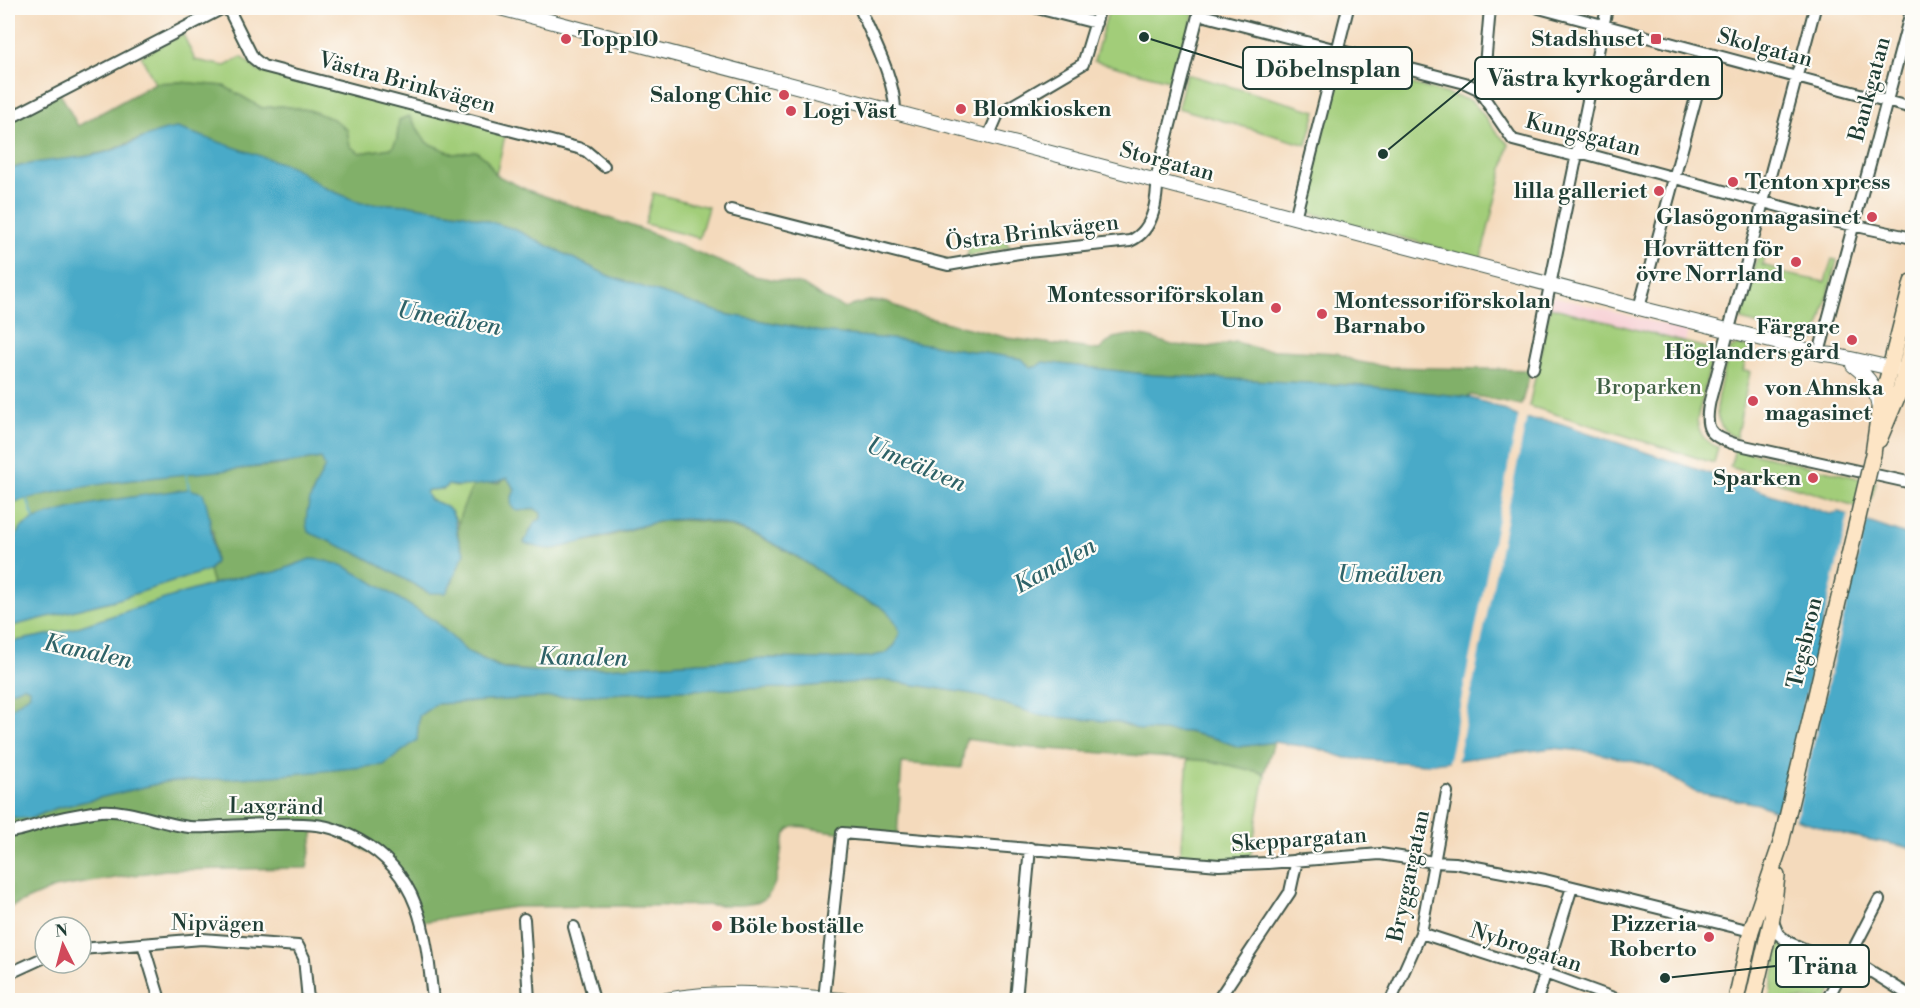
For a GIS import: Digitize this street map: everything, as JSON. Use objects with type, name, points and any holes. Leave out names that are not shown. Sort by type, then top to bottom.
[{"type":"main road","points":[[1873,454],[1879,411],[1901,374],[1902,321],[1912,282]]},
{"type":"main road","points":[[1873,454],[1890,416],[1912,344]]},
{"type":"main road","name":"Tegsbron","points":[[1781,843],[1873,454]]},
{"type":"main road","points":[[1753,1000],[1772,918],[1781,843]]},
{"type":"main road","points":[[1736,1000],[1751,931],[1781,843]]},
{"type":"street","points":[[8,118],[225,8]]},
{"type":"street","name":"Västra Brinkvägen","points":[[225,8],[253,58],[263,66],[578,148],[586,151],[604,166]]},
{"type":"street","name":"Storgatan","points":[[500,8],[1639,308],[1821,354],[1833,355],[1901,374]]},
{"type":"street","points":[[860,8],[888,77],[895,102],[895,111]]},
{"type":"street","points":[[1037,8],[1096,23]]},
{"type":"street","points":[[989,135],[998,114],[1083,64],[1100,8]]},
{"type":"street","points":[[1295,218],[1348,8]]},
{"type":"street","points":[[1199,11],[1336,50],[1447,77],[1478,89],[1484,77],[1491,8]]},
{"type":"street","name":"Skolgatan","points":[[1539,8],[1912,108]]},
{"type":"street","points":[[1533,368],[1607,8]]},
{"type":"street","points":[[1815,8],[1728,330],[1707,411],[1707,424],[1712,434],[1735,444],[1912,483]]},
{"type":"street","name":"Bankgatan","points":[[1821,354],[1912,8]]},
{"type":"street","name":"Östra Brinkvägen","points":[[731,210],[948,265],[1019,253],[1130,241],[1138,238],[1149,226],[1159,189],[1158,172],[1199,11]]},
{"type":"street","points":[[1639,308],[1708,53]]},
{"type":"street","name":"Kungsgatan","points":[[1478,89],[1513,140],[1575,156],[1583,153],[1838,222],[1912,237]]},
{"type":"street","name":"Storgatan","points":[[1821,354],[1832,360],[1901,374]]},
{"type":"street","name":"Storgatan","points":[[1852,365],[1871,382],[1878,400],[1879,411]]},
{"type":"street","name":"Bryggargatan","points":[[1391,1000],[1420,933],[1447,792]]},
{"type":"street","name":"Laxgränd","points":[[8,832],[100,811],[119,812],[190,828],[304,824],[336,828],[382,854],[407,885],[416,906],[421,927],[428,958],[433,1000]]},
{"type":"street","name":"Skeppargatan","points":[[824,999],[842,833],[1219,865],[1380,854],[1496,870],[1751,931]]},
{"type":"street","points":[[1016,1000],[1030,848]]},
{"type":"street","points":[[1218,1000],[1290,892],[1297,860]]},
{"type":"street","points":[[1537,1000],[1572,887]]},
{"type":"street","points":[[1827,1000],[1879,900]]},
{"type":"street","points":[[1772,918],[1781,938],[1845,967],[1864,967],[1912,997]]},
{"type":"street","points":[[524,919],[529,1000]]},
{"type":"street","points":[[574,927],[594,1000]]},
{"type":"street","name":"Nybrogatan","points":[[1420,933],[1545,973],[1619,1000]]},
{"type":"street","name":"Nipvägen","points":[[93,948],[202,939],[298,946],[304,958],[308,1000]]},
{"type":"street","points":[[143,944],[160,1000]]},
{"type":"street","points":[[8,974],[33,963]]},
{"type":"street","points":[[666,1000],[694,995],[843,1000]]},
{"type":"shaded area","points":[[1552,296],[1688,331],[1685,342],[1550,307]]},
{"type":"green space","points":[[1109,8],[1175,8],[1194,13],[1176,82],[1094,61]]},
{"type":"green space","points":[[183,34],[195,60],[225,66],[242,57],[258,71],[506,131],[496,175],[486,159],[476,151],[454,154],[427,143],[409,116],[399,120],[397,139],[392,148],[360,153],[350,146],[347,130],[309,110],[281,106],[262,108],[224,86],[179,82],[155,83],[141,56]]},
{"type":"green space","points":[[1339,63],[1471,101],[1509,144],[1480,262],[1429,245],[1303,211]]},
{"type":"green space","points":[[1186,74],[1316,111],[1307,145],[1178,108]]},
{"type":"green space","points":[[179,82],[224,86],[262,108],[281,106],[309,110],[333,119],[347,130],[350,146],[360,153],[392,148],[397,139],[399,120],[409,116],[427,143],[454,154],[476,151],[486,159],[496,175],[527,190],[646,231],[754,276],[803,285],[844,308],[869,301],[888,302],[909,313],[1008,338],[1099,350],[1113,338],[1130,335],[1148,337],[1172,345],[1209,347],[1236,342],[1259,349],[1337,353],[1354,361],[1387,367],[1531,370],[1521,405],[1471,395],[1467,397],[1365,386],[1153,375],[1043,362],[1036,367],[1030,367],[1022,359],[900,340],[828,333],[725,314],[609,276],[514,229],[465,214],[410,205],[361,203],[323,187],[292,167],[177,128],[109,151],[71,160],[22,165],[8,170],[8,119],[59,91],[78,126],[155,83]]},
{"type":"green space","points":[[653,193],[708,207],[699,238],[645,224]]},
{"type":"green space","points":[[973,233],[1005,241],[1010,247],[967,256]]},
{"type":"green space","points":[[1762,240],[1767,242],[1762,265],[1780,270],[1780,273],[1825,282],[1832,259],[1837,260],[1816,340],[1741,320]]},
{"type":"green space","name":"Broparken","points":[[1550,307],[1714,350],[1697,420],[1703,437],[1718,447],[1714,463],[1529,406]]},
{"type":"green space","points":[[1739,345],[1749,348],[1743,371],[1750,372],[1736,438],[1725,431],[1719,422],[1717,398],[1731,348]]},
{"type":"green space","name":"Sparken","points":[[1735,449],[1876,482],[1868,510],[1730,467]]},
{"type":"green space","points":[[321,458],[325,467],[311,496],[363,556],[429,593],[453,581],[455,569],[465,553],[458,536],[459,518],[474,484],[499,483],[507,478],[515,489],[511,500],[517,511],[535,509],[541,513],[541,519],[535,522],[524,542],[593,540],[664,521],[689,520],[714,523],[737,529],[782,548],[853,595],[881,607],[894,620],[900,632],[895,645],[886,653],[870,657],[766,658],[540,672],[503,668],[466,651],[435,621],[299,563],[276,572],[234,578],[213,584],[209,570],[215,562],[213,530],[176,491],[79,507],[34,519],[27,498],[93,485],[186,473],[274,466]]},
{"type":"green space","points":[[474,484],[458,524],[447,508],[430,500],[426,494],[428,490],[444,489],[448,485],[456,487]]},
{"type":"green space","points":[[27,498],[34,519],[19,530],[8,554],[8,504]]},
{"type":"green space","points":[[209,570],[213,584],[62,632],[16,641],[8,645],[8,627],[119,599]]},
{"type":"green space","points":[[884,680],[973,694],[1042,716],[1118,722],[1140,730],[1188,732],[1239,747],[1274,742],[1264,773],[1210,761],[1023,747],[966,739],[961,768],[902,763],[897,838],[799,826],[791,828],[783,842],[773,887],[767,896],[752,904],[514,907],[417,923],[413,907],[396,875],[379,858],[334,832],[314,830],[307,868],[165,870],[54,888],[8,908],[8,816],[32,818],[53,809],[165,782],[273,776],[417,740],[419,716],[436,704],[677,690],[786,688]]},
{"type":"green space","points":[[23,686],[29,689],[30,695],[8,711],[8,693]]},
{"type":"green space","points":[[1189,746],[1217,753],[1265,775],[1250,859],[1216,860],[1180,857]]},
{"type":"green space","points":[[1781,938],[1845,967],[1827,1000],[1769,1000]]},
{"type":"water","name":"Umeälven","points":[[177,128],[293,167],[323,187],[361,203],[410,205],[465,214],[514,229],[609,276],[725,314],[828,333],[900,340],[1022,359],[1030,367],[1036,367],[1043,362],[1153,375],[1365,386],[1467,397],[1493,405],[1521,418],[1556,422],[1830,514],[1839,512],[1912,537],[1912,848],[1846,835],[1758,804],[1695,792],[1653,766],[1592,752],[1553,748],[1425,764],[1346,758],[1316,748],[1274,742],[1239,747],[1188,732],[1140,730],[1118,722],[1042,716],[973,694],[884,680],[786,688],[677,690],[436,704],[419,716],[417,740],[384,765],[273,776],[165,782],[53,809],[32,818],[8,816],[8,711],[30,694],[29,689],[23,686],[8,693],[8,645],[16,641],[62,632],[234,578],[276,572],[310,559],[344,566],[369,580],[435,621],[466,651],[503,669],[540,672],[766,658],[870,657],[886,653],[895,645],[900,632],[894,620],[881,607],[859,598],[801,559],[757,536],[710,521],[686,519],[661,521],[554,549],[524,543],[535,522],[541,519],[541,513],[535,509],[517,511],[512,507],[511,500],[515,489],[507,478],[478,485],[448,485],[444,489],[428,490],[426,493],[430,500],[442,504],[453,515],[460,545],[465,553],[446,593],[429,593],[363,556],[308,532],[306,516],[308,507],[325,467],[321,458],[124,481],[46,494],[8,504],[8,170],[32,163],[107,152],[159,132]]},
{"type":"water","points":[[189,489],[203,493],[208,511],[215,562],[209,570],[119,599],[8,627],[8,554],[20,529],[31,521],[73,508]]},
{"type":"pier","points":[[1519,414],[1527,416],[1457,763],[1448,765]]},
{"type":"pier","points":[[1849,513],[1867,518],[1795,822],[1778,815]]},
{"type":"waterway","points":[[186,473],[189,489]]},
{"type":"waterway","points":[[27,498],[34,519]]},
{"type":"place","name":"Döbelnsplan","points":[[1144,37]]},
{"type":"place","name":"Topp10","points":[[566,39]]},
{"type":"place","name":"Stadshuset","points":[[1656,39]]},
{"type":"place","name":"Salong Chic","points":[[784,95]]},
{"type":"place","name":"Blomkiosken","points":[[961,109]]},
{"type":"place","name":"Logi Väst","points":[[791,111]]},
{"type":"place","name":"Västra kyrkogården","points":[[1383,154]]},
{"type":"place","name":"Tenton xpress","points":[[1733,182]]},
{"type":"place","name":"lilla galleriet","points":[[1659,191]]},
{"type":"place","name":"Glasögonmagasinet","points":[[1872,217]]},
{"type":"place","name":"Hovrätten för övre Norrland","points":[[1796,262]]},
{"type":"place","name":"Montessoriförskolan Uno","points":[[1276,308]]},
{"type":"place","name":"Montessoriförskolan Barnabo","points":[[1322,314]]},
{"type":"place","name":"Färgare Höglanders gård","points":[[1852,340]]},
{"type":"place","name":"von Ahnska magasinet","points":[[1753,401]]},
{"type":"place","name":"Sparken","points":[[1813,478]]},
{"type":"place","name":"Böle boställe","points":[[717,926]]},
{"type":"place","name":"Pizzeria Roberto","points":[[1709,937]]},
{"type":"place","name":"Träna","points":[[1665,978]]},
{"type":"water label","name":"Kanalen","points":[[1055,566]]},
{"type":"water label","name":"Kanalen","points":[[88,652]]},
{"type":"water label","name":"Kanalen","points":[[583,658]]}]
